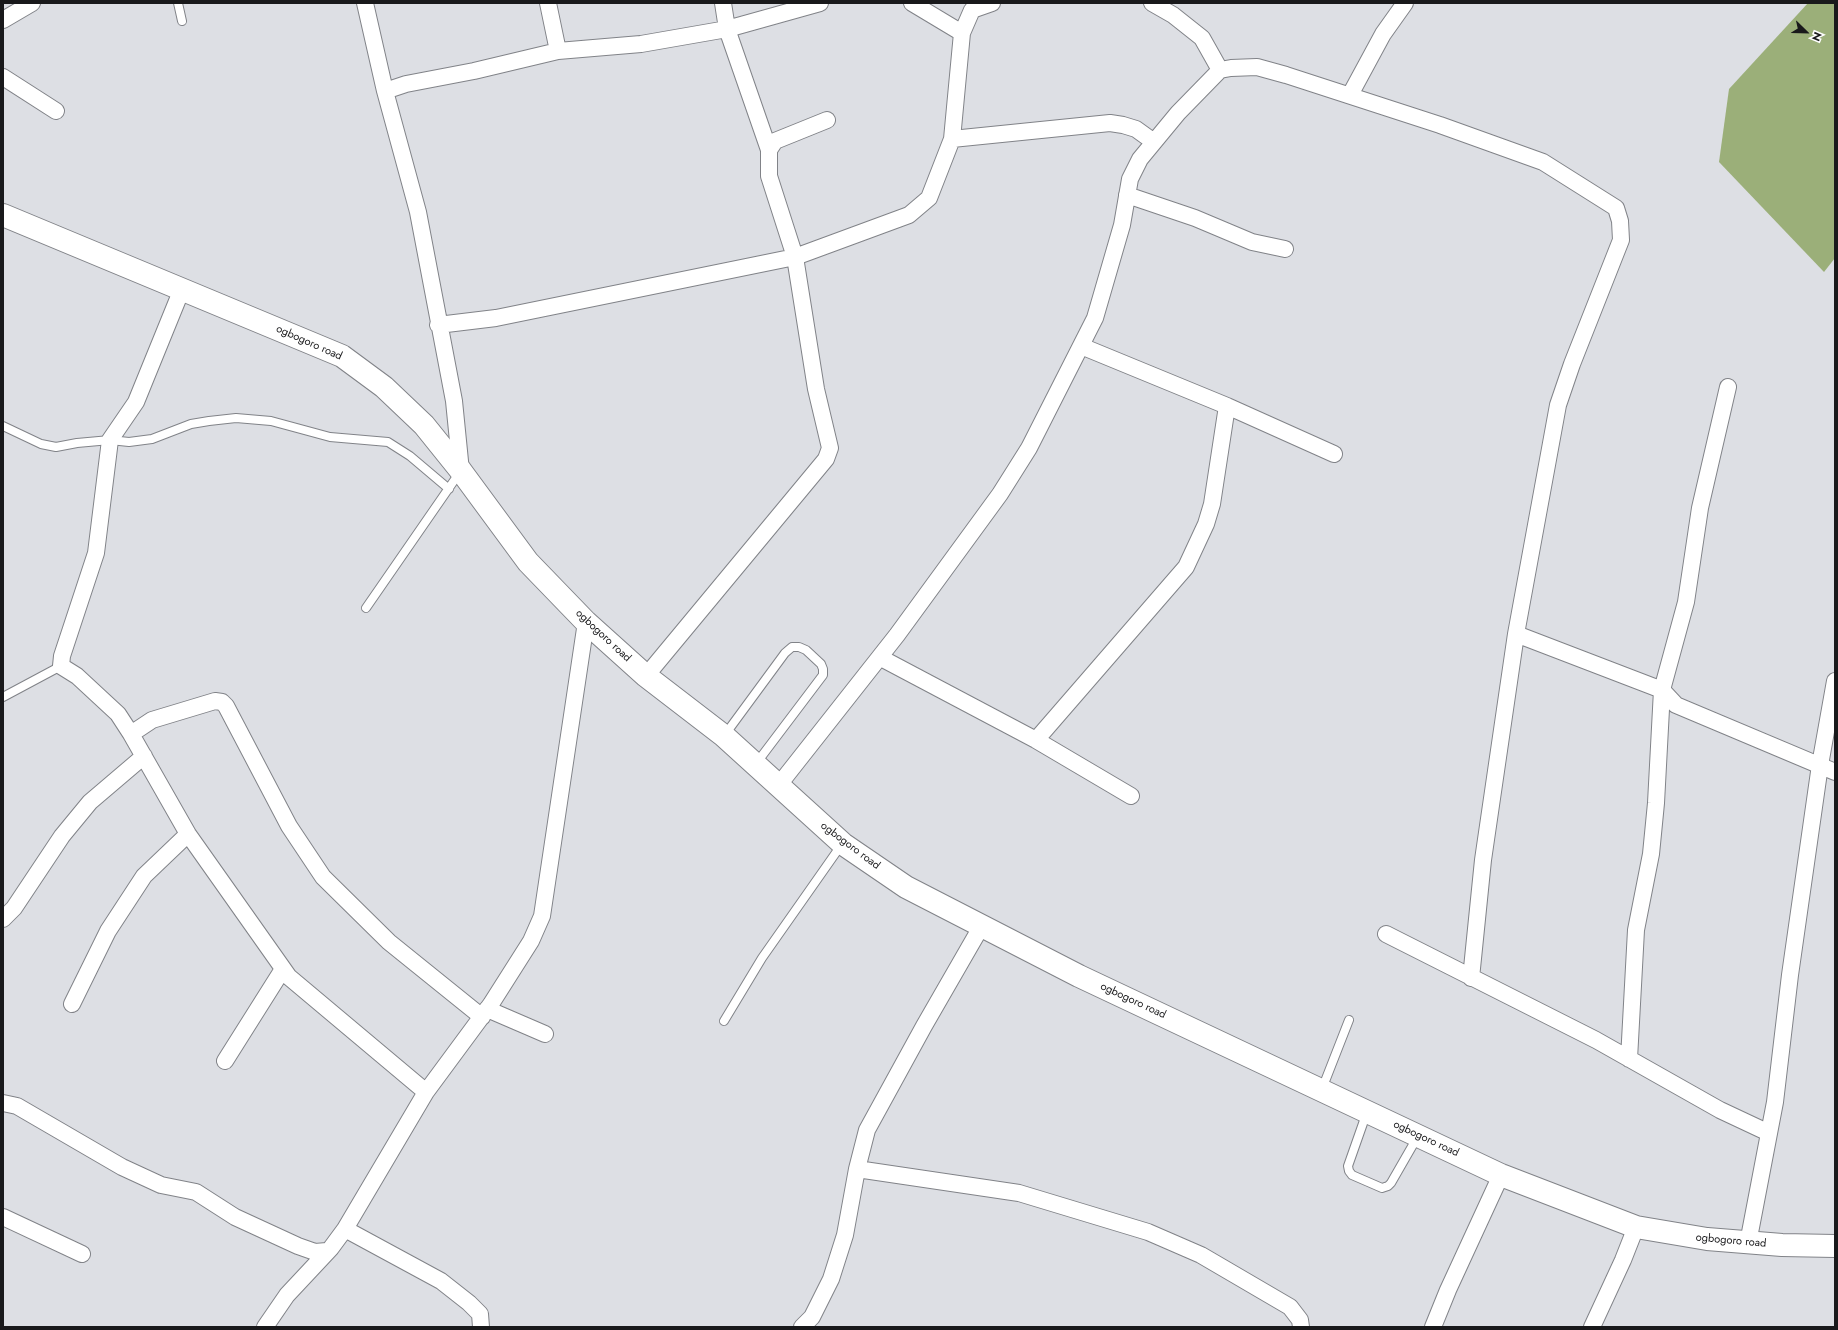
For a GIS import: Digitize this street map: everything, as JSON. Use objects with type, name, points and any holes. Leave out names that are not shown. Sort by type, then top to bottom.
[{"type":"street","points":[[3,20],[32,3]]},
{"type":"street","points":[[365,3],[385,92],[418,212],[438,325],[454,401],[461,471]]},
{"type":"street","points":[[548,3],[558,51]]},
{"type":"street","points":[[646,676],[826,459],[830,448],[816,389],[795,257],[769,176],[769,150],[727,29],[723,3]]},
{"type":"street","points":[[385,92],[406,84],[474,71],[558,51],[641,44],[727,29],[820,3]]},
{"type":"street","points":[[912,3],[962,33]]},
{"type":"street","points":[[438,325],[496,318],[795,257],[909,215],[928,198],[952,139],[962,33],[972,10],[992,3]]},
{"type":"street","points":[[1152,3],[1173,15],[1202,38],[1220,70]]},
{"type":"street","points":[[1350,95],[1388,26],[1405,3]]},
{"type":"street","points":[[778,786],[881,658],[1000,494],[1029,448],[1095,318],[1122,226],[1130,179],[1140,159],[1178,113],[1220,70],[1257,67],[1350,95],[1543,162],[1616,208],[1618,214],[1621,240],[1572,364],[1558,406],[1516,634],[1484,853],[1471,978]]},
{"type":"street","points":[[3,77],[56,111]]},
{"type":"street","points":[[769,150],[775,141],[826,120]]},
{"type":"street","points":[[952,139],[1110,123],[1136,129],[1154,142]]},
{"type":"street","points":[[1127,195],[1195,218],[1252,242],[1285,249]]},
{"type":"street","name":"ogbogoro road","points":[[3,215],[342,356],[384,387],[424,425],[461,471],[528,562],[586,622],[646,676],[724,736],[843,844],[906,888],[1078,976],[1501,1175],[1636,1227],[1707,1239],[1748,1243],[1835,1246]]},
{"type":"street","points":[[182,289],[136,402],[110,440],[96,553],[62,656],[61,666],[77,676],[118,714],[144,756],[188,834],[289,977],[426,1092]]},
{"type":"street","points":[[1081,346],[1226,406],[1334,454]]},
{"type":"street","points":[[1629,1059],[1636,930],[1651,854],[1656,803],[1662,690],[1686,602],[1700,508],[1728,387]]},
{"type":"street","points":[[1036,740],[1186,567],[1206,524],[1212,504],[1226,406]]},
{"type":"street","points":[[265,1327],[287,1295],[328,1251],[345,1229],[426,1092],[484,1013],[530,941],[542,916],[586,622]]},
{"type":"street","points":[[1516,634],[1662,690],[1676,705],[1835,772]]},
{"type":"street","points":[[881,658],[1036,740],[1130,796]]},
{"type":"street","points":[[1748,1243],[1775,1102],[1790,975],[1820,765],[1835,681]]},
{"type":"street","points":[[131,734],[152,720],[215,701],[222,702],[226,706],[289,826],[323,877],[389,942],[484,1013],[545,1034]]},
{"type":"street","points":[[1660,708],[1676,705]]},
{"type":"street","points":[[3,919],[14,908],[62,836],[90,802],[144,756]]},
{"type":"street","points":[[72,1004],[108,931],[144,876],[188,834]]},
{"type":"street","points":[[802,1327],[812,1317],[831,1279],[845,1235],[857,1169],[867,1130],[924,1026],[981,927]]},
{"type":"street","points":[[1386,934],[1596,1040],[1720,1110],[1769,1134]]},
{"type":"street","points":[[225,1061],[283,969]]},
{"type":"street","points":[[3,1103],[17,1106],[135,1173],[161,1185],[196,1192],[235,1217],[298,1246],[315,1252],[328,1251]]},
{"type":"street","points":[[857,1169],[1018,1194],[1148,1232],[1202,1254],[1290,1307],[1300,1320],[1301,1327]]},
{"type":"street","points":[[1434,1327],[1448,1290],[1501,1175]]},
{"type":"street","points":[[3,1217],[82,1254]]},
{"type":"street","points":[[1592,1327],[1623,1260],[1636,1227]]},
{"type":"street","points":[[345,1229],[441,1281],[470,1303],[480,1314],[481,1327]]},
{"type":"lane","points":[[178,3],[182,21]]},
{"type":"lane","points":[[3,426],[41,444],[56,447],[110,440],[129,442],[152,439],[191,424],[236,418],[271,421],[330,437],[388,442],[410,456],[449,488]]},
{"type":"lane","points":[[366,608],[461,471]]},
{"type":"lane","points":[[724,736],[785,653],[792,647],[799,647],[806,650],[821,664],[823,675],[755,765]]},
{"type":"lane","points":[[3,697],[61,666]]},
{"type":"lane","points":[[724,1021],[762,958],[843,844]]},
{"type":"lane","points":[[1322,1090],[1349,1020]]},
{"type":"lane","points":[[1368,1112],[1348,1166],[1352,1175],[1382,1188],[1388,1186],[1419,1136]]},
{"type":"green space","points":[[1808,3],[1835,3],[1835,258],[1824,272],[1719,162],[1729,89]]}]
